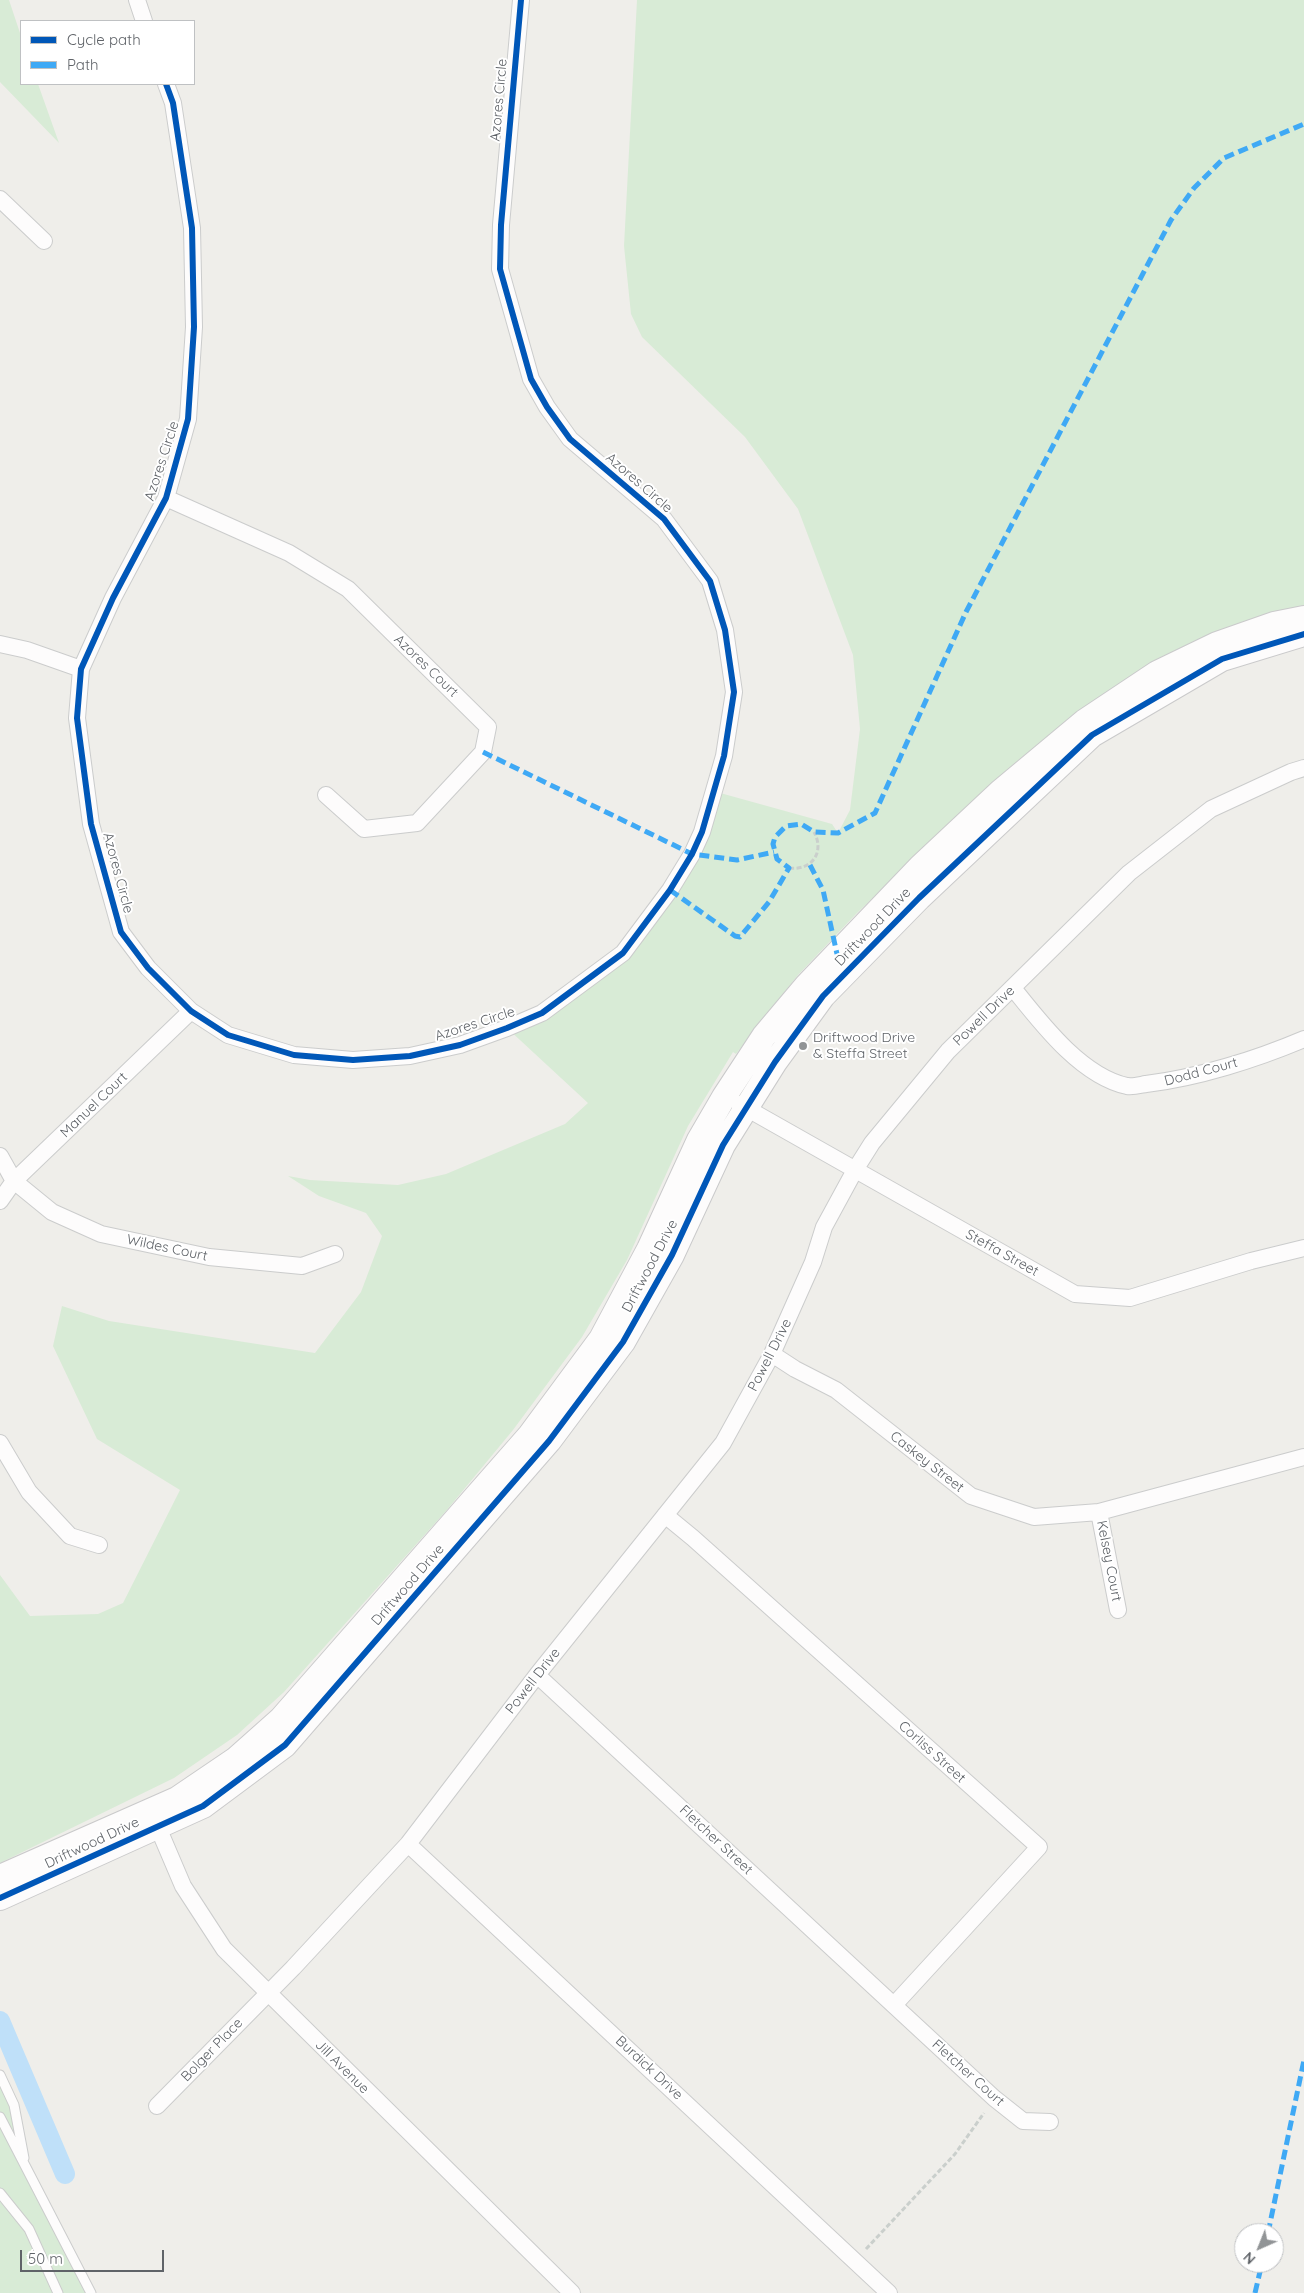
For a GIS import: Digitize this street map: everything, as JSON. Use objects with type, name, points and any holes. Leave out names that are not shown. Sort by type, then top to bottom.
[{"type":"street","points":[[137,0],[144,20]]},
{"type":"street","name":"Azores Circle","points":[[166,85],[173,103],[192,228],[194,327],[188,419],[166,498],[113,598],[82,669],[77,718],[91,824],[121,932],[148,968],[191,1010],[228,1035],[294,1055],[353,1060],[410,1056],[460,1045],[542,1013],[622,953],[670,890],[692,854],[702,832],[724,756],[734,692],[725,630],[710,581],[664,519],[570,439],[547,407],[531,379],[500,269],[501,225],[521,0]]},
{"type":"street","points":[[0,199],[44,241]]},
{"type":"street","name":"Azores Court","points":[[166,498],[289,553],[348,589],[488,727],[483,752],[417,823],[364,829],[326,795]]},
{"type":"street","name":"Driftwood Drive","points":[[0,1898],[94,1857],[154,1818],[177,1798],[236,1759],[281,1719],[530,1435],[601,1339],[649,1249],[699,1140],[724,1097],[764,1036],[807,985],[920,867],[1000,792],[1085,721],[1157,673],[1217,644],[1274,624],[1304,618]]},
{"type":"street","name":"Driftwood Drive","points":[[0,1877],[84,1838],[203,1806],[285,1745],[549,1440],[623,1342],[672,1255],[723,1145],[775,1062],[824,996],[918,898],[1092,735],[1222,659],[1304,634]]},
{"type":"street","points":[[0,644],[27,650],[82,669]]},
{"type":"street","name":"Powell Drive","points":[[268,1993],[408,1844],[537,1675],[723,1443],[772,1354],[813,1262],[824,1227],[854,1170],[872,1143],[948,1051],[1129,873],[1211,809],[1291,772],[1304,768]]},
{"type":"street","name":"Dodd Court","points":[[1013,988],[1052,1037],[1092,1071],[1128,1087],[1171,1082],[1275,1051],[1304,1039]]},
{"type":"street","name":"Manuel Court","points":[[0,1201],[14,1181],[191,1010]]},
{"type":"street","name":"Steffa Street","points":[[724,1097],[748,1107],[854,1170],[1075,1294],[1130,1298],[1251,1261],[1304,1248]]},
{"type":"street","points":[[0,1156],[14,1181]]},
{"type":"street","name":"Wildes Court","points":[[14,1181],[52,1212],[100,1234],[209,1258],[302,1266],[335,1254]]},
{"type":"street","name":"Caskey Street","points":[[772,1354],[795,1369],[836,1390],[971,1496],[1034,1517],[1099,1512],[1304,1457]]},
{"type":"street","points":[[0,1443],[30,1492],[70,1536],[99,1545]]},
{"type":"street","name":"Kelsey Court","points":[[1099,1512],[1118,1610]]},
{"type":"street","name":"Corliss Street","points":[[665,1515],[1038,1847],[894,2005]]},
{"type":"street","name":"Fletcher Street","points":[[537,1675],[894,2005]]},
{"type":"street","name":"Jill Avenue","points":[[154,1818],[188,1894],[224,1949],[572,2293]]},
{"type":"street","name":"Burdick Drive","points":[[408,1844],[889,2293]]},
{"type":"street","name":"Bolger Place","points":[[157,2106],[268,1993]]},
{"type":"street","name":"Fletcher Court","points":[[894,2005],[994,2098],[1024,2121],[1050,2122]]},
{"type":"lane","points":[[0,2074],[14,2105],[26,2169]]},
{"type":"lane","points":[[0,2117],[90,2293]]},
{"type":"lane","points":[[0,2193],[29,2229],[58,2293]]},
{"type":"path","points":[[789,868],[804,868],[814,860],[819,847],[814,832]]},
{"type":"path","points":[[855,2261],[955,2154],[994,2098]]},
{"type":"green space","points":[[0,0],[9,0],[20,33],[20,85],[38,85],[59,143],[0,82]]},
{"type":"green space","points":[[637,0],[1304,0],[1304,608],[1184,649],[1115,686],[1066,723],[963,812],[856,914],[798,975],[736,1054],[733,1052],[688,1126],[627,1260],[582,1337],[513,1430],[446,1511],[284,1692],[237,1735],[174,1778],[0,1863],[0,1575],[30,1616],[98,1614],[123,1603],[180,1490],[97,1439],[53,1346],[62,1306],[109,1321],[315,1353],[361,1292],[382,1236],[366,1213],[319,1196],[288,1176],[310,1180],[398,1185],[446,1174],[565,1124],[588,1103],[507,1028],[623,953],[670,890],[713,791],[832,824],[838,833],[850,810],[860,729],[853,655],[798,509],[745,437],[642,337],[631,314],[624,246]]},
{"type":"green space","points":[[0,2075],[14,2105],[26,2169],[91,2293],[0,2293]]},
{"type":"waterway","points":[[0,2021],[65,2174]]},
{"type":"marked path","points":[[670,890],[735,936],[740,937],[769,902],[789,868],[777,859],[773,844],[775,837],[786,826],[801,824],[814,832],[838,833],[875,813],[966,612],[1171,220],[1194,188],[1224,158],[1304,124]]},
{"type":"marked path","points":[[483,752],[692,854],[737,860],[774,852]]},
{"type":"marked path","points":[[810,865],[823,890],[837,954]]},
{"type":"marked path","points":[[1270,2223],[1304,2060]]},
{"type":"marked path","points":[[1255,2293],[1260,2273]]},
{"type":"cycle path","points":[[166,85],[173,103],[192,228],[194,327],[188,419],[166,498],[113,598],[81,669],[77,718],[91,824],[121,932],[148,968],[191,1011],[228,1035],[294,1055],[353,1060],[410,1056],[460,1045],[542,1013],[623,953],[670,890],[692,854],[702,832],[724,756],[734,692],[725,630],[710,581],[664,519],[570,439],[547,407],[531,379],[500,269],[501,225],[521,0]]},
{"type":"cycle path","points":[[0,1898],[203,1806],[285,1745],[549,1441],[623,1342],[672,1255],[723,1145],[775,1062],[823,996],[919,898],[1092,735],[1222,659],[1304,634]]},
{"type":"place","name":"Driftwood Drive & Steffa Street","points":[[803,1046]]}]
